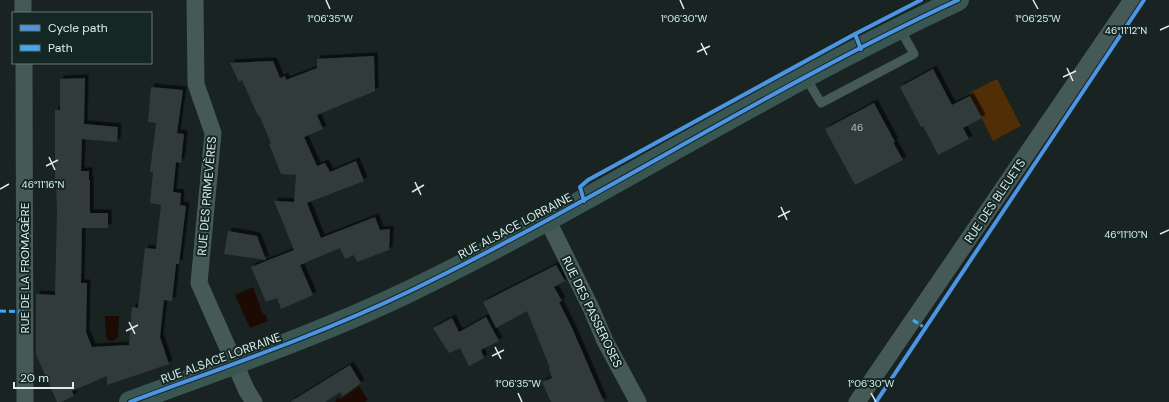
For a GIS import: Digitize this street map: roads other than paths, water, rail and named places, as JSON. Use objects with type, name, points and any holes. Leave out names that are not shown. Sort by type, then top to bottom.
[{"type":"street","points":[[23,0],[23,12]]},
{"type":"street","name":"RUE DES PRIMEVÈRES","points":[[195,0],[196,84],[213,133],[199,283],[234,364],[254,402]]},
{"type":"street","name":"RUE ALSACE LORRAINE","points":[[130,402],[300,339],[403,295],[548,220],[806,78],[958,0]]},
{"type":"street","name":"RUE DES BLEUETS","points":[[857,402],[1132,0]]},
{"type":"street","name":"RUE DE LA FROMAGÈRE","points":[[24,64],[25,402]]},
{"type":"street","name":"RUE DES PASSEROSES","points":[[548,220],[591,308],[605,341],[638,402]]},
{"type":"lane","points":[[806,78],[821,102],[914,54],[900,29]]}]
